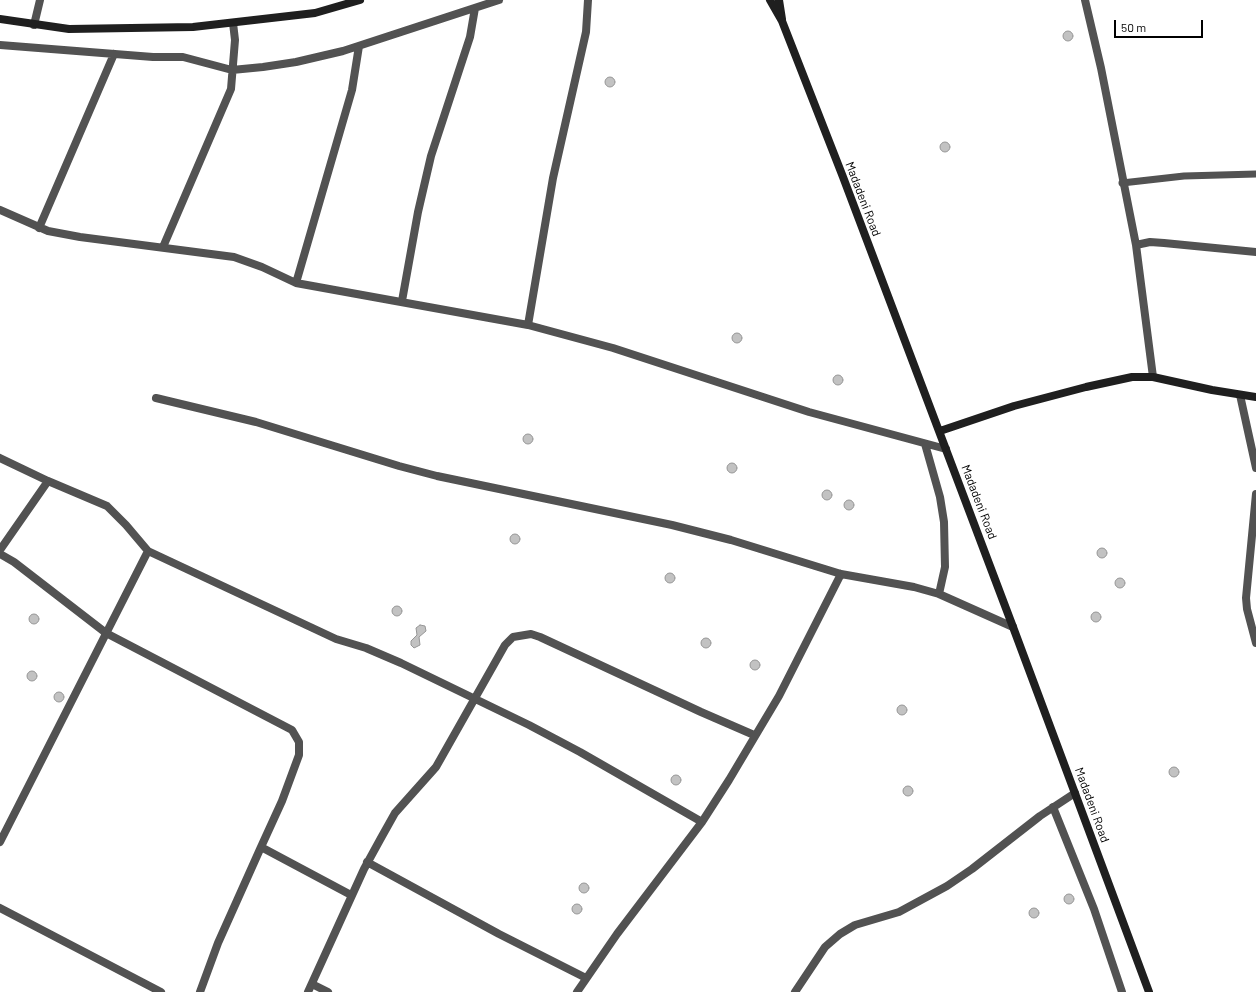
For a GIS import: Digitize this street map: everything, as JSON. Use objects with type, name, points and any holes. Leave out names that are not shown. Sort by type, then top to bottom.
[{"type":"street","points":[[34,25],[40,0]]},
{"type":"street","points":[[0,19],[69,29],[164,28],[233,23],[315,13],[360,0]]},
{"type":"street","points":[[0,45],[114,54],[183,57],[232,70],[296,62],[359,46],[499,0]]},
{"type":"street","points":[[528,325],[553,178],[586,32],[588,0]]},
{"type":"street","name":"Madadeni Road","points":[[770,0],[782,21],[940,431],[1149,992]]},
{"type":"street","name":"Madadeni Road","points":[[779,0],[782,21]]},
{"type":"street","points":[[1085,0],[1101,68],[1122,183],[1136,245],[1153,377]]},
{"type":"street","points":[[402,301],[418,212],[431,156],[470,37],[475,8]]},
{"type":"street","points":[[163,247],[227,100],[233,78],[232,70],[235,40],[233,23]]},
{"type":"street","points":[[296,283],[352,90],[359,46]]},
{"type":"street","points":[[39,228],[114,54]]},
{"type":"street","points":[[0,210],[39,228],[80,237],[234,257],[262,267],[296,283],[528,325],[636,355],[809,412],[946,449]]},
{"type":"street","points":[[1136,245],[1150,242],[1256,252]]},
{"type":"street","points":[[940,431],[1014,406],[1086,387],[1132,378],[1153,377],[1256,397]]},
{"type":"street","points":[[1240,395],[1256,468]]},
{"type":"street","points":[[156,398],[256,422],[399,466],[437,476],[705,533],[841,574],[914,587],[939,594],[1013,627]]},
{"type":"street","points":[[925,444],[940,497],[944,522],[945,567],[939,594]]},
{"type":"street","points":[[0,458],[48,481],[107,506],[126,525],[148,551],[312,628],[401,663],[555,737],[702,822]]},
{"type":"street","points":[[0,550],[48,481]]},
{"type":"street","points":[[1256,494],[1246,598],[1247,609],[1256,643]]},
{"type":"street","points":[[0,842],[148,551]]},
{"type":"street","points":[[0,554],[14,562],[106,633],[286,727],[297,736],[299,742],[299,756],[282,801],[218,943],[200,992]]},
{"type":"street","points":[[577,992],[617,934],[702,822],[786,683],[841,574]]},
{"type":"street","points":[[308,992],[351,895],[395,813],[436,767],[476,700],[505,645],[513,637],[531,634],[555,643],[701,712],[754,735]]},
{"type":"street","points":[[795,992],[825,947],[840,934],[855,925],[899,912],[947,886],[972,869],[1053,807],[1075,793]]},
{"type":"street","points":[[1053,807],[1094,910],[1122,992]]},
{"type":"street","points":[[261,847],[351,895]]},
{"type":"street","points":[[368,862],[499,934],[586,978]]},
{"type":"street","points":[[0,908],[161,992]]},
{"type":"street","points":[[312,984],[328,992]]},
{"type":"lane","points":[[1122,183],[1184,176],[1256,174]]},
{"type":"building","points":[[1066,31],[1070,31],[1072,32],[1072,40],[1066,41],[1063,38],[1063,34]]},
{"type":"building","points":[[608,77],[612,77],[614,78],[614,86],[608,87],[605,84],[605,80]]},
{"type":"building","points":[[943,142],[947,142],[949,143],[949,151],[943,152],[940,149],[940,145]]},
{"type":"building","points":[[735,333],[739,333],[741,334],[741,342],[735,343],[732,340],[732,336]]},
{"type":"building","points":[[836,375],[840,375],[842,376],[842,384],[836,385],[833,382],[833,378]]},
{"type":"building","points":[[526,434],[530,434],[532,435],[532,443],[526,444],[523,441],[523,437]]},
{"type":"building","points":[[730,463],[734,463],[736,464],[736,472],[730,473],[727,470],[727,466]]},
{"type":"building","points":[[825,490],[829,490],[831,491],[831,499],[825,500],[822,497],[822,493]]},
{"type":"building","points":[[847,500],[851,500],[853,501],[853,509],[847,510],[844,507],[844,503]]},
{"type":"building","points":[[513,534],[517,534],[519,535],[519,543],[513,544],[510,541],[510,537]]},
{"type":"building","points":[[1100,548],[1104,548],[1106,549],[1106,557],[1100,558],[1097,555],[1097,551]]},
{"type":"building","points":[[668,573],[672,573],[674,574],[674,582],[668,583],[665,580],[665,576]]},
{"type":"building","points":[[1118,578],[1122,578],[1124,579],[1124,587],[1118,588],[1115,585],[1115,581]]},
{"type":"building","points":[[395,606],[399,606],[401,607],[401,615],[395,616],[392,613],[392,609]]},
{"type":"building","points":[[1094,612],[1098,612],[1100,613],[1100,621],[1094,622],[1091,619],[1091,615]]},
{"type":"building","points":[[32,614],[36,614],[38,615],[38,623],[32,624],[29,621],[29,617]]},
{"type":"building","points":[[420,625],[425,626],[426,631],[419,637],[420,645],[414,648],[411,645],[411,641],[417,635],[416,628]]},
{"type":"building","points":[[704,638],[708,638],[710,639],[710,647],[704,648],[701,645],[701,641]]},
{"type":"building","points":[[753,660],[757,660],[759,661],[759,669],[753,670],[750,667],[750,663]]},
{"type":"building","points":[[30,671],[34,671],[36,672],[36,680],[30,681],[27,678],[27,674]]},
{"type":"building","points":[[57,692],[61,692],[63,693],[63,701],[57,702],[54,699],[54,695]]},
{"type":"building","points":[[900,705],[904,705],[906,706],[906,714],[900,715],[897,712],[897,708]]},
{"type":"building","points":[[1172,767],[1176,767],[1178,768],[1178,776],[1172,777],[1169,774],[1169,770]]},
{"type":"building","points":[[674,775],[678,775],[680,776],[680,784],[674,785],[671,782],[671,778]]},
{"type":"building","points":[[906,786],[910,786],[912,787],[912,795],[906,796],[903,793],[903,789]]},
{"type":"building","points":[[582,883],[586,883],[588,884],[588,892],[582,893],[579,890],[579,886]]},
{"type":"building","points":[[1067,894],[1071,894],[1073,895],[1073,903],[1067,904],[1064,901],[1064,897]]},
{"type":"building","points":[[575,904],[579,904],[581,905],[581,913],[575,914],[572,911],[572,907]]},
{"type":"building","points":[[1032,908],[1036,908],[1038,909],[1038,917],[1032,918],[1029,915],[1029,911]]}]
